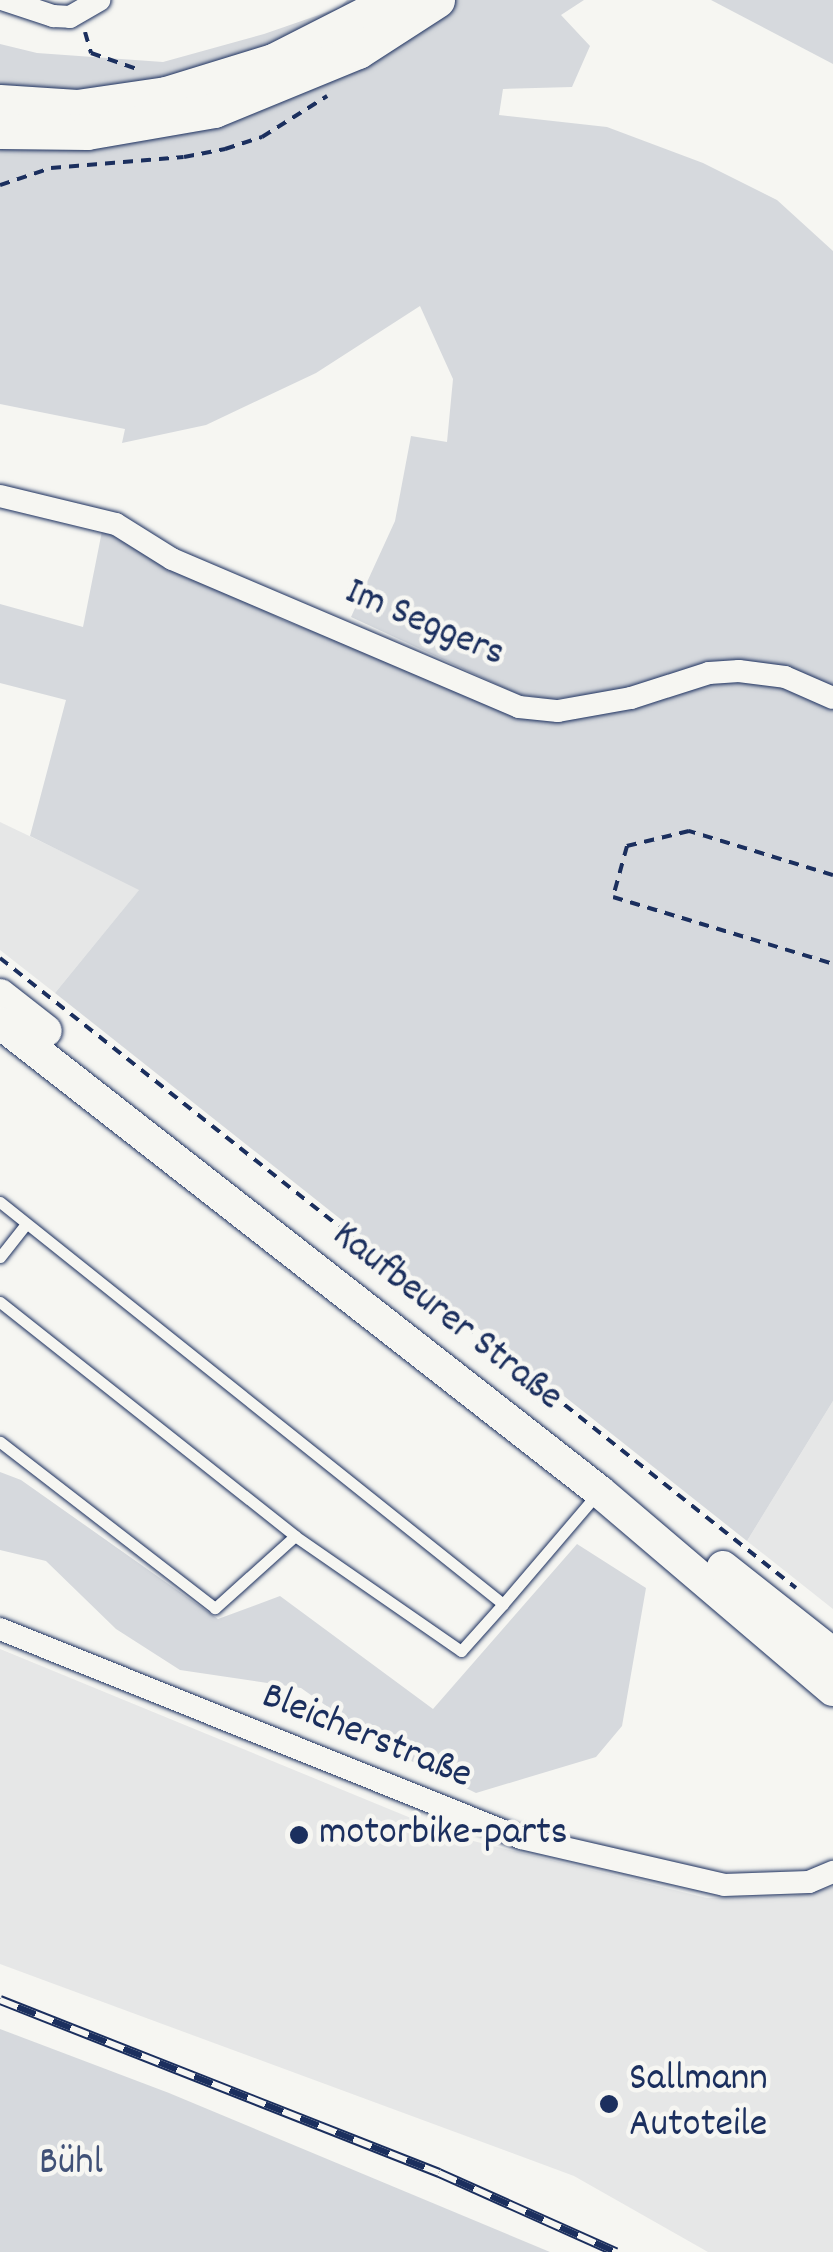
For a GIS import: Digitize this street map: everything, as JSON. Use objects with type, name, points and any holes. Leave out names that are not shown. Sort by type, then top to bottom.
[{"type":"main road","points":[[0,102],[77,107],[166,94],[274,61],[393,0]]},
{"type":"main road","points":[[0,131],[87,132],[214,110],[358,51],[436,0]]},
{"type":"main road","name":"Kaufbeurer Straße","points":[[0,995],[833,1654]]},
{"type":"main road","name":"Kaufbeurer Straße","points":[[0,1023],[598,1491],[833,1690]]},
{"type":"street","points":[[5,0],[53,16],[90,6]]},
{"type":"street","name":"Im Seggers","points":[[0,496],[116,524],[172,559],[520,707],[558,711],[631,698],[709,673],[740,671],[784,677],[833,698]]},
{"type":"street","name":"Bleicherstraße","points":[[0,1629],[521,1838],[724,1885],[809,1882],[833,1872]]},
{"type":"lane","points":[[0,1202],[504,1604]]},
{"type":"lane","points":[[0,1257],[26,1224]]},
{"type":"lane","points":[[0,1302],[295,1536],[461,1651],[598,1491]]},
{"type":"lane","points":[[0,1442],[215,1608],[295,1536]]},
{"type":"path","points":[[90,6],[91,53],[156,75],[166,94]]},
{"type":"path","points":[[833,875],[689,830],[627,846],[613,897],[833,964]]},
{"type":"path","points":[[0,958],[806,1596]]},
{"type":"shaded area","points":[[0,822],[140,889],[55,993],[0,950]]},
{"type":"shaded area","points":[[833,1401],[833,1609],[747,1541]]},
{"type":"shaded area","points":[[0,1649],[457,1837],[707,1898],[793,1896],[833,1887],[833,2252],[708,2252],[574,2176],[0,1964]]},
{"type":"green space","points":[[347,0],[584,0],[561,15],[590,46],[572,87],[503,89],[499,115],[607,127],[703,163],[777,200],[833,251],[833,692],[788,671],[553,699],[520,695],[351,617],[395,521],[411,436],[447,442],[453,379],[420,306],[316,373],[206,425],[122,443],[125,429],[0,404],[0,44],[37,53],[163,62],[264,34],[339,8]]},
{"type":"green space","points":[[711,0],[833,0],[833,64]]},
{"type":"green space","points":[[103,526],[283,620],[445,681],[516,714],[708,680],[782,684],[833,706],[833,1401],[747,1541],[55,993],[139,890],[30,836],[66,700],[0,683],[0,604],[83,627]]},
{"type":"green space","points":[[0,1472],[21,1480],[218,1619],[280,1596],[433,1709],[577,1544],[646,1588],[622,1726],[596,1757],[476,1793],[389,1750],[301,1688],[180,1670],[116,1629],[46,1561],[0,1550]]},
{"type":"green space","name":"Bühl","points":[[0,2029],[169,2093],[550,2252],[0,2252]]},
{"type":"railway","points":[[0,2000],[439,2173],[616,2252]]},
{"type":"place","name":"motorbike-parts","points":[[299,1835]]},
{"type":"place","name":"Sallmann Autoteile","points":[[609,2104]]}]
